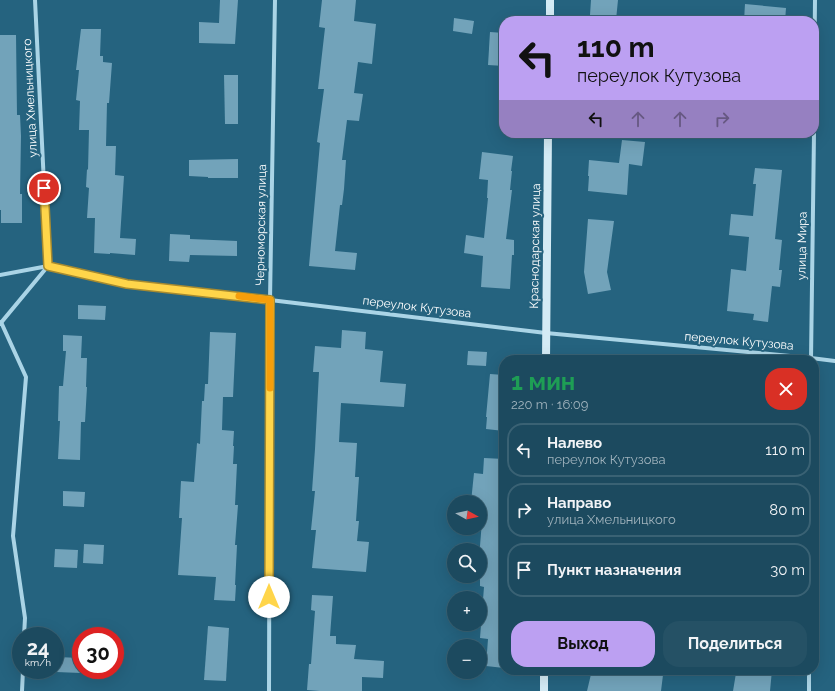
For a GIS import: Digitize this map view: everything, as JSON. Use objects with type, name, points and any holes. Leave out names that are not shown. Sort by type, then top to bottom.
[{"type":"street","name":"улица Хмельницкого","points":[[35,0],[48,266]]},
{"type":"street","name":"Черноморская улица","points":[[269,691],[270,300],[275,0]]},
{"type":"street","points":[[550,0],[550,16]]},
{"type":"street","points":[[815,0],[815,16]]},
{"type":"street","name":"Краснодарская улица","points":[[546,355],[548,138]]},
{"type":"street","name":"улица Мира","points":[[811,355],[814,138]]},
{"type":"street","name":"переулок Кутузова","points":[[0,275],[48,266],[127,284],[546,333],[770,355]]},
{"type":"street","points":[[24,627],[25,618],[13,536],[26,377],[1,323],[48,266]]},
{"type":"street","name":"переулок Кутузова","points":[[819,360],[835,361]]},
{"type":"street","points":[[544,675],[544,691]]},
{"type":"street","points":[[809,691],[810,675]]},
{"type":"street","points":[[22,691],[23,679]]},
{"type":"building","points":[[220,0],[238,0],[235,44],[199,43],[199,22],[219,23]]},
{"type":"building","points":[[322,0],[356,0],[354,21],[376,24],[372,64],[358,62],[354,93],[363,94],[359,121],[347,120],[342,160],[346,160],[344,189],[342,205],[340,205],[335,251],[357,253],[355,270],[309,266],[320,143],[317,142],[324,89],[318,89],[325,28],[319,27]]},
{"type":"building","points":[[591,0],[618,0],[616,16],[590,15]]},
{"type":"building","points":[[745,4],[786,8],[785,16],[744,16]]},
{"type":"building","points":[[454,18],[474,21],[472,34],[453,31]]},
{"type":"building","points":[[81,29],[101,29],[100,56],[103,56],[103,62],[112,63],[109,103],[107,103],[106,146],[116,146],[115,175],[124,176],[120,238],[136,239],[135,255],[94,253],[95,218],[87,218],[89,188],[86,187],[89,130],[79,130],[80,101],[76,100],[79,70],[76,70]]},
{"type":"building","points":[[490,32],[499,33],[499,66],[488,65]]},
{"type":"building","points":[[0,35],[16,35],[17,115],[20,115],[21,136],[20,194],[22,194],[22,223],[1,223]]},
{"type":"building","points":[[224,75],[238,75],[238,124],[225,124]]},
{"type":"building","points":[[622,140],[645,142],[642,166],[629,164],[627,195],[588,191],[589,160],[619,163]]},
{"type":"building","points":[[482,152],[513,156],[510,190],[512,190],[506,239],[514,240],[514,255],[512,255],[510,289],[481,287],[483,256],[464,253],[466,235],[484,238],[488,198],[488,180],[479,179]]},
{"type":"building","points":[[238,159],[238,178],[208,178],[189,176],[189,160]]},
{"type":"building","points":[[755,168],[782,170],[775,239],[782,240],[779,270],[782,270],[780,287],[772,286],[768,322],[753,320],[754,314],[727,311],[731,269],[746,271],[749,237],[729,235],[731,214],[753,216],[756,184],[753,184]]},
{"type":"building","points":[[588,219],[614,221],[607,272],[611,290],[588,294],[584,272]]},
{"type":"building","points":[[170,234],[190,235],[190,239],[237,241],[237,256],[190,255],[189,262],[169,261]]},
{"type":"building","points":[[78,305],[106,306],[105,320],[78,319]]},
{"type":"building","points":[[342,330],[366,332],[365,349],[383,351],[380,382],[406,384],[404,407],[341,403],[339,442],[357,443],[355,477],[359,477],[356,521],[359,521],[357,541],[369,542],[366,572],[312,568],[316,530],[311,530],[315,491],[312,491],[319,372],[313,372],[315,346],[341,348]]},
{"type":"building","points":[[210,332],[236,333],[233,397],[223,397],[222,430],[234,431],[233,464],[237,464],[235,505],[238,505],[235,545],[237,545],[235,601],[214,600],[216,577],[178,575],[182,518],[179,518],[181,481],[194,482],[197,443],[200,444],[202,401],[204,401],[205,384],[208,384]]},
{"type":"building","points":[[63,335],[82,336],[81,358],[87,358],[85,422],[81,422],[80,460],[58,459],[60,421],[58,421],[59,386],[63,386],[66,351],[63,351]]},
{"type":"building","points":[[468,351],[487,352],[486,366],[467,365]]},
{"type":"building","points":[[490,374],[499,375],[499,430],[486,429]]},
{"type":"building","points":[[484,458],[499,459],[499,667],[487,666],[488,639],[480,638],[481,631],[487,631],[487,591],[484,591],[484,587],[480,586],[480,583],[487,583],[487,543],[480,543],[481,535],[487,535],[487,495],[472,495],[474,473],[483,474]]},
{"type":"building","points":[[63,491],[85,492],[84,507],[63,506]]},
{"type":"building","points":[[84,544],[104,545],[103,564],[83,563]]},
{"type":"building","points":[[55,549],[78,550],[77,568],[54,567]]},
{"type":"building","points":[[312,595],[333,596],[330,636],[336,636],[336,644],[356,645],[354,659],[384,661],[383,678],[362,677],[362,691],[307,690],[309,664],[311,664],[315,611],[311,610]]},
{"type":"building","points":[[208,626],[229,628],[226,681],[204,680]]},
{"type":"building","points":[[64,657],[72,658],[72,673],[64,672]]},
{"type":"building","points":[[591,675],[663,675],[661,691],[587,691]]},
{"type":"building","points":[[736,675],[772,675],[770,691],[733,691]]},
{"type":"slow traffic","points":[[239,296],[270,300],[270,388]]},
{"type":"route","points":[[44,188],[48,266],[127,284],[270,300],[269,597]]}]
